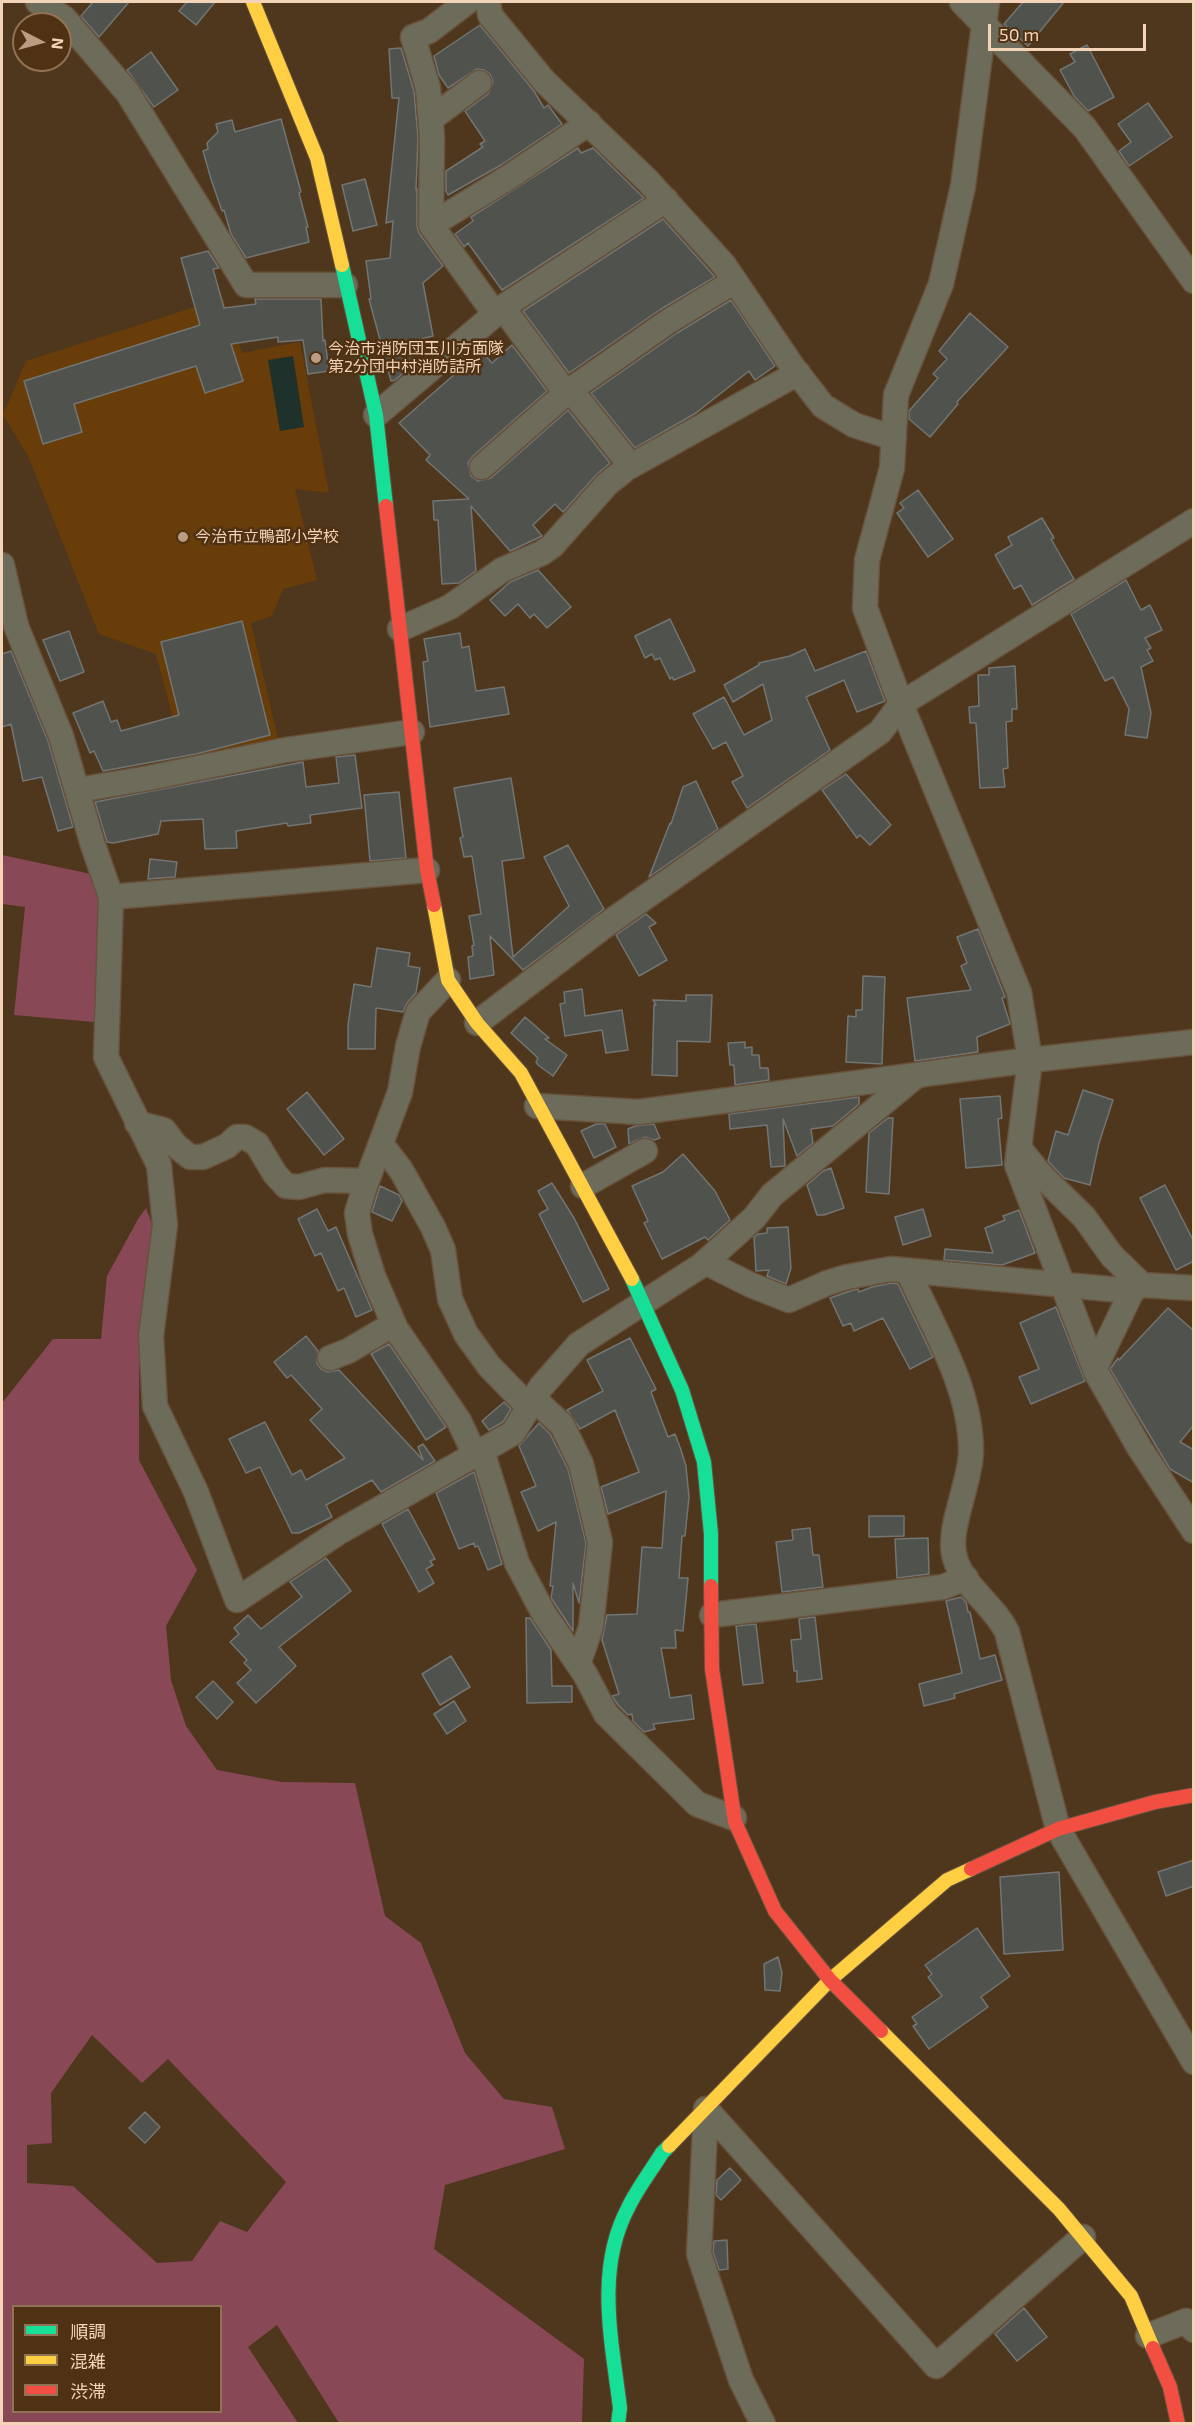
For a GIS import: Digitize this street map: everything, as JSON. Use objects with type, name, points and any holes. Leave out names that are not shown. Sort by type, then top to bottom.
[{"type":"street","points":[[38,2],[64,18],[128,93],[246,285],[345,285]]},
{"type":"street","points":[[253,2],[317,158],[376,415],[427,870],[448,980],[477,1023],[521,1073],[644,1302],[682,1390],[704,1462],[711,1533],[712,1669],[734,1818],[775,1911],[830,1980],[1059,2209],[1131,2296],[1170,2387],[1178,2424]]},
{"type":"street","points":[[467,2],[429,31],[413,37],[428,88],[431,119],[431,225],[566,393],[577,398],[631,466]]},
{"type":"street","points":[[488,2],[490,15],[537,73],[666,200],[724,265],[798,373],[824,406],[854,425],[894,438]]},
{"type":"street","points":[[962,2],[986,13],[1085,128],[1194,281]]},
{"type":"street","points":[[986,13],[963,186],[941,284],[896,394],[892,468],[867,560],[865,608],[901,704],[1019,992],[1030,1060],[1017,1165],[1095,1368],[1139,1447],[1194,1531]]},
{"type":"street","points":[[431,119],[479,83]]},
{"type":"street","points":[[431,225],[509,177],[589,123]]},
{"type":"street","points":[[376,415],[499,311],[666,200]]},
{"type":"street","points":[[482,467],[566,393],[669,321],[735,281]]},
{"type":"street","points":[[400,629],[450,607],[502,570],[542,553],[552,546],[607,484],[631,466],[798,373]]},
{"type":"street","points":[[477,1023],[603,927],[880,732],[901,704],[1194,521]]},
{"type":"street","points":[[2,565],[16,626],[62,736],[92,842],[111,897],[106,1057],[159,1165],[165,1225],[151,1336],[155,1406],[196,1492],[237,1600],[339,1532],[513,1433],[541,1387],[579,1344],[705,1262],[754,1218],[772,1195],[917,1075]]},
{"type":"street","points":[[78,790],[286,750],[412,732]]},
{"type":"street","points":[[111,897],[427,870]]},
{"type":"street","points":[[448,980],[418,1012],[408,1046],[400,1092],[366,1181],[357,1214],[360,1234],[373,1276],[394,1324],[479,1453],[517,1563],[544,1614],[578,1664],[606,1714],[697,1804],[734,1818]]},
{"type":"street","points":[[537,1106],[639,1112],[1030,1060],[1194,1042]]},
{"type":"street","points":[[137,1123],[164,1130],[190,1157],[203,1157],[227,1146],[237,1137],[245,1137],[257,1144],[275,1174],[286,1186],[299,1187],[325,1180],[366,1181]]},
{"type":"street","points":[[381,1144],[400,1170],[433,1227],[443,1250],[450,1299],[466,1335],[489,1366],[531,1403],[562,1425],[581,1464],[600,1542],[591,1627],[578,1664]]},
{"type":"street","points":[[1019,1148],[1042,1176],[1084,1216],[1137,1288]]},
{"type":"street","points":[[582,1186],[645,1151]]},
{"type":"street","points":[[705,1262],[751,1285],[789,1300],[827,1283],[891,1269],[1065,1286],[1194,1288]]},
{"type":"street","points":[[908,1271],[954,1369],[967,1413],[971,1452],[966,1488],[955,1527],[954,1556],[960,1571],[1002,1620],[1007,1632],[1058,1829],[1194,2062]]},
{"type":"street","points":[[1095,1368],[1137,1288]]},
{"type":"street","points":[[330,1358],[348,1351],[394,1324]]},
{"type":"street","points":[[711,1615],[943,1587],[966,1578]]},
{"type":"street","points":[[618,2424],[620,2408],[607,2301],[612,2252],[627,2209],[662,2153],[830,1980],[947,1880],[1058,1829],[1155,1802],[1194,1796]]},
{"type":"street","points":[[706,2109],[936,2366],[1083,2237]]},
{"type":"street","points":[[706,2109],[699,2254],[741,2380],[763,2424]]},
{"type":"street","points":[[1148,2336],[1186,2321],[1194,2330]]},
{"type":"shaded area","name":"今治市立鴨部小学校","points":[[223,298],[242,353],[300,342],[329,493],[295,489],[317,580],[283,589],[272,616],[251,623],[279,743],[184,760],[156,654],[99,634],[28,456],[3,415],[26,361]]},
{"type":"shaded area","points":[[2,855],[91,874],[102,904],[94,1022],[14,1015],[25,907],[2,904]]},
{"type":"shaded area","points":[[146,1208],[153,1227],[139,1335],[139,1460],[197,1570],[166,1626],[171,1680],[186,1726],[217,1770],[282,1782],[355,1783],[385,1916],[421,1943],[465,2053],[504,2099],[552,2107],[565,2149],[445,2185],[434,2249],[584,2359],[582,2423],[339,2423],[277,2325],[248,2347],[298,2423],[2,2424],[2,1403],[53,1339],[101,1339],[107,1276]],"holes":[[[92,2035],[142,2083],[168,2059],[286,2182],[247,2232],[220,2221],[192,2261],[157,2263],[73,2186],[27,2183],[27,2145],[52,2143],[51,2093]]]},
{"type":"water","points":[[293,356],[304,427],[280,431],[268,360]]},
{"type":"building","points":[[93,2],[129,2],[99,37],[81,16]]},
{"type":"building","points":[[187,2],[215,2],[196,25],[179,11]]},
{"type":"building","points":[[1023,2],[1064,2],[1028,46],[1004,24]]},
{"type":"building","points":[[480,25],[534,91],[544,108],[548,105],[562,124],[501,165],[448,195],[446,171],[483,147],[480,144],[485,141],[465,111],[488,94],[493,82],[490,74],[477,69],[448,88],[439,75],[434,56]]},
{"type":"building","points":[[1087,45],[1114,97],[1088,111],[1074,96],[1060,70],[1075,62],[1070,54]]},
{"type":"building","points":[[401,48],[414,91],[418,138],[417,226],[419,233],[443,266],[423,283],[433,336],[409,342],[414,364],[391,381],[369,299],[371,299],[366,261],[390,258],[393,221],[386,223],[399,98],[392,98],[389,49]]},
{"type":"building","points":[[151,52],[178,90],[154,107],[127,70]]},
{"type":"building","points":[[1148,103],[1172,137],[1129,166],[1119,151],[1131,142],[1118,124]]},
{"type":"building","points":[[281,119],[301,192],[299,193],[308,227],[306,227],[309,242],[246,258],[231,234],[203,151],[208,149],[207,143],[218,132],[216,124],[232,120],[235,132]]},
{"type":"building","points":[[578,148],[581,153],[593,148],[644,198],[502,290],[468,243],[464,247],[455,234],[473,221],[471,217]]},
{"type":"building","points":[[365,179],[377,225],[353,231],[342,185]]},
{"type":"building","points":[[663,219],[715,277],[661,309],[569,373],[523,311]]},
{"type":"building","points":[[208,251],[219,268],[213,269],[224,308],[256,304],[255,299],[321,299],[323,341],[325,340],[329,371],[308,374],[303,340],[278,342],[278,337],[231,344],[243,381],[205,393],[196,366],[74,404],[82,432],[43,444],[24,381],[200,325],[181,258]]},
{"type":"building","points":[[731,300],[775,366],[755,380],[749,371],[696,413],[635,448],[591,393],[677,333]]},
{"type":"building","points":[[970,313],[1008,347],[957,402],[958,404],[930,437],[909,419],[909,411],[938,378],[933,374],[947,359],[939,351]]},
{"type":"building","points":[[512,345],[547,391],[473,456],[468,463],[471,476],[478,481],[491,478],[568,410],[610,463],[563,512],[555,504],[533,525],[542,536],[510,551],[471,506],[476,571],[459,583],[442,584],[438,520],[434,520],[433,501],[469,499],[426,460],[430,455],[399,423],[481,351],[492,363]]},
{"type":"building","points":[[918,490],[953,539],[928,557],[897,513],[904,508],[900,503]]},
{"type":"building","points":[[1042,518],[1074,579],[1032,605],[1021,585],[1014,589],[995,555],[1012,545],[1008,537]]},
{"type":"building","points":[[538,570],[571,607],[547,628],[534,614],[530,618],[518,604],[505,616],[490,600],[510,582]]},
{"type":"building","points":[[1126,580],[1141,610],[1150,605],[1162,630],[1145,638],[1151,648],[1147,650],[1153,661],[1141,667],[1151,713],[1147,738],[1125,735],[1129,709],[1113,677],[1105,681],[1071,614]]},
{"type":"building","points":[[670,619],[695,671],[674,680],[672,677],[670,679],[660,658],[655,660],[652,654],[645,658],[635,636]]},
{"type":"building","points":[[242,621],[270,735],[196,754],[103,771],[94,751],[90,753],[73,713],[103,701],[111,722],[117,720],[121,731],[179,715],[161,642]]},
{"type":"building","points":[[69,631],[84,672],[60,681],[43,640]]},
{"type":"building","points":[[460,633],[462,648],[469,646],[476,691],[504,687],[509,714],[430,727],[423,662],[428,661],[424,639]]},
{"type":"building","points":[[805,649],[815,671],[866,651],[885,701],[857,712],[844,680],[806,697],[830,750],[747,808],[732,782],[743,776],[726,742],[713,749],[693,714],[724,697],[744,735],[772,720],[763,684],[733,702],[724,685],[759,663],[790,656]]},
{"type":"building","points":[[11,651],[48,741],[73,827],[58,831],[42,777],[23,781],[11,724],[2,727],[2,654]]},
{"type":"building","points":[[1015,666],[1017,709],[1012,709],[1012,721],[1006,722],[1008,768],[1003,769],[1005,787],[980,788],[976,723],[970,723],[969,707],[979,706],[978,675],[989,675],[989,668]]},
{"type":"building","points":[[355,755],[362,808],[310,815],[311,823],[288,826],[287,823],[236,831],[237,848],[205,849],[203,819],[161,821],[158,834],[113,843],[107,842],[95,802],[303,762],[306,787],[339,783],[336,757]]},
{"type":"building","points":[[846,774],[891,825],[870,845],[860,835],[857,838],[822,790]]},
{"type":"building","points":[[511,778],[524,858],[502,861],[513,957],[569,906],[544,857],[568,845],[604,909],[523,970],[490,936],[494,975],[470,979],[468,957],[473,956],[472,946],[474,945],[469,916],[481,914],[472,856],[464,857],[460,838],[463,837],[454,788]]},
{"type":"building","points":[[696,781],[718,829],[649,877],[671,824],[683,787]]},
{"type":"building","points":[[399,792],[406,858],[370,861],[364,795]]},
{"type":"building","points":[[150,859],[177,862],[175,877],[148,879]]},
{"type":"building","points":[[646,914],[656,923],[649,927],[667,960],[639,976],[616,935]]},
{"type":"building","points":[[978,929],[1005,997],[1002,998],[1010,1024],[977,1037],[978,1052],[915,1061],[907,998],[971,990],[961,966],[967,963],[957,937]]},
{"type":"building","points":[[377,948],[410,953],[408,966],[420,968],[416,993],[403,1012],[376,1008],[375,1049],[348,1049],[348,1025],[354,984],[371,987]]},
{"type":"building","points":[[863,976],[885,977],[882,1064],[846,1062],[848,1016],[856,1017],[856,1010],[862,1010]]},
{"type":"building","points":[[582,989],[585,1016],[622,1010],[628,1050],[606,1053],[602,1030],[565,1036],[560,1004],[565,1003],[564,992]]},
{"type":"building","points":[[686,995],[712,995],[710,1042],[677,1041],[677,1076],[652,1075],[654,1005],[656,1005],[653,1000],[686,1001]]},
{"type":"building","points":[[525,1017],[549,1038],[545,1039],[567,1055],[553,1076],[538,1065],[536,1062],[538,1058],[511,1033]]},
{"type":"building","points":[[745,1042],[745,1048],[752,1047],[752,1055],[759,1055],[760,1068],[768,1068],[769,1080],[735,1085],[734,1065],[730,1065],[728,1043]]},
{"type":"building","points":[[1083,1090],[1113,1100],[1099,1143],[1090,1185],[1064,1178],[1048,1161],[1056,1131],[1068,1135]]},
{"type":"building","points":[[307,1092],[344,1139],[324,1155],[287,1109]]},
{"type":"building","points":[[1000,1096],[1002,1118],[998,1119],[1002,1165],[966,1168],[960,1099]]},
{"type":"building","points":[[859,1097],[859,1104],[833,1126],[811,1129],[813,1143],[797,1156],[783,1119],[785,1166],[771,1167],[767,1125],[730,1129],[729,1114]]},
{"type":"building","points":[[888,1118],[893,1118],[889,1194],[866,1192],[869,1133]]},
{"type":"building","points":[[596,1124],[605,1124],[616,1147],[594,1158],[581,1131]]},
{"type":"building","points":[[654,1124],[660,1138],[654,1140],[645,1137],[629,1144],[628,1129]]},
{"type":"building","points":[[683,1154],[715,1191],[730,1220],[708,1240],[705,1237],[662,1259],[644,1223],[648,1221],[632,1186],[663,1172]]},
{"type":"building","points":[[831,1168],[844,1208],[817,1215],[807,1185],[823,1171]]},
{"type":"building","points":[[552,1183],[574,1218],[609,1289],[583,1302],[539,1214],[548,1209],[538,1191]]},
{"type":"building","points":[[1165,1185],[1194,1242],[1194,1261],[1176,1270],[1140,1198]]},
{"type":"building","points":[[380,1186],[399,1195],[402,1201],[392,1221],[372,1212]]},
{"type":"building","points":[[317,1209],[328,1231],[336,1227],[372,1310],[356,1317],[344,1288],[338,1291],[321,1253],[315,1256],[298,1219]]},
{"type":"building","points":[[923,1209],[931,1236],[903,1245],[895,1217]]},
{"type":"building","points":[[1019,1210],[1035,1253],[1002,1265],[944,1260],[945,1249],[993,1253],[985,1228],[1005,1220],[1003,1216]]},
{"type":"building","points":[[788,1227],[791,1268],[786,1284],[767,1276],[769,1270],[756,1271],[754,1237],[767,1233],[767,1228]]},
{"type":"building","points":[[892,1283],[898,1284],[933,1357],[910,1369],[883,1318],[854,1331],[851,1323],[843,1326],[830,1298],[858,1289],[859,1292]]},
{"type":"building","points":[[1056,1307],[1085,1381],[1031,1404],[1019,1377],[1039,1369],[1020,1323]]},
{"type":"building","points":[[1168,1308],[1194,1331],[1194,1425],[1180,1442],[1194,1450],[1194,1483],[1170,1469],[1110,1369]]},
{"type":"building","points":[[306,1336],[318,1351],[317,1363],[321,1369],[328,1372],[339,1370],[423,1460],[418,1447],[423,1444],[435,1461],[381,1492],[372,1480],[326,1505],[332,1517],[299,1533],[292,1533],[260,1467],[246,1473],[229,1439],[265,1422],[292,1475],[301,1470],[306,1480],[345,1458],[310,1420],[322,1409],[291,1375],[287,1378],[274,1362]]},
{"type":"building","points":[[630,1338],[656,1389],[651,1392],[668,1437],[675,1434],[681,1450],[686,1466],[689,1497],[685,1536],[682,1536],[679,1578],[688,1578],[683,1631],[675,1630],[676,1648],[661,1648],[670,1698],[691,1695],[694,1719],[653,1724],[655,1729],[644,1732],[633,1721],[632,1714],[628,1715],[612,1696],[619,1694],[602,1640],[607,1615],[637,1614],[642,1547],[662,1548],[666,1491],[608,1514],[601,1487],[639,1472],[615,1410],[580,1429],[567,1410],[603,1391],[587,1360]]},
{"type":"building","points":[[389,1344],[446,1427],[426,1440],[371,1354]]},
{"type":"building","points":[[504,1402],[511,1409],[503,1422],[489,1430],[482,1421]]},
{"type":"building","points":[[539,1423],[550,1434],[568,1469],[586,1543],[579,1603],[573,1583],[573,1631],[551,1598],[556,1522],[538,1531],[521,1492],[536,1486],[519,1446]]},
{"type":"building","points":[[474,1472],[502,1564],[488,1570],[478,1546],[475,1547],[474,1543],[459,1549],[436,1493]]},
{"type":"building","points":[[408,1509],[435,1559],[430,1561],[433,1565],[426,1569],[434,1583],[419,1592],[382,1524]]},
{"type":"building","points":[[869,1516],[904,1516],[904,1536],[869,1537]]},
{"type":"building","points":[[810,1528],[813,1555],[819,1555],[823,1587],[782,1592],[776,1542],[793,1540],[792,1530]]},
{"type":"building","points":[[928,1538],[929,1574],[897,1578],[895,1539]]},
{"type":"building","points":[[326,1558],[351,1591],[279,1647],[296,1666],[256,1703],[237,1683],[251,1670],[244,1663],[247,1660],[230,1642],[239,1634],[234,1628],[248,1615],[261,1629],[302,1597],[290,1582]]},
{"type":"building","points":[[961,1597],[970,1612],[980,1659],[995,1655],[1002,1680],[954,1694],[955,1698],[924,1706],[919,1684],[962,1673],[946,1601]]},
{"type":"building","points":[[815,1617],[822,1679],[797,1682],[791,1640],[801,1639],[799,1619]]},
{"type":"building","points":[[526,1618],[530,1618],[551,1650],[552,1686],[572,1686],[572,1702],[527,1703]]},
{"type":"building","points":[[756,1624],[763,1683],[743,1685],[736,1626]]},
{"type":"building","points":[[451,1656],[470,1687],[440,1705],[422,1674]]},
{"type":"building","points":[[213,1681],[233,1702],[217,1719],[196,1697]]},
{"type":"building","points":[[454,1701],[466,1721],[447,1734],[434,1714]]},
{"type":"building","points":[[1194,1860],[1194,1886],[1166,1896],[1158,1872]]},
{"type":"building","points":[[1059,1872],[1063,1950],[1004,1954],[1000,1877]]},
{"type":"building","points":[[977,1928],[1010,1976],[981,1997],[988,2007],[929,2049],[913,2026],[917,2024],[912,2017],[942,1996],[928,1977],[932,1974],[925,1965]]},
{"type":"building","points":[[778,1957],[782,1973],[780,1991],[765,1990],[764,1964]]},
{"type":"building","points":[[145,2112],[160,2127],[145,2143],[129,2128]]},
{"type":"building","points":[[730,2168],[741,2180],[721,2200],[716,2195],[717,2180]]},
{"type":"building","points":[[727,2240],[728,2269],[719,2270],[713,2252],[714,2241]]},
{"type":"building","points":[[1024,2308],[1047,2337],[1017,2361],[995,2334]]},
{"type":"traffic: fast","points":[[342,265],[376,415],[386,506]]},
{"type":"traffic: fast","points":[[632,1279],[682,1390],[704,1462],[711,1534],[711,1586]]},
{"type":"traffic: fast","points":[[618,2424],[620,2408],[609,2306],[612,2256],[618,2232],[632,2201],[662,2153],[669,2146]]},
{"type":"traffic: slow","points":[[253,2],[317,158],[342,265]]},
{"type":"traffic: slow","points":[[434,905],[448,980],[477,1023],[521,1073],[632,1279]]},
{"type":"traffic: slow","points":[[669,2146],[830,1980],[947,1880],[971,1869]]},
{"type":"traffic: slow","points":[[881,2031],[1059,2209],[1131,2296],[1153,2348]]},
{"type":"traffic: jam","points":[[386,506],[427,870],[434,905]]},
{"type":"traffic: jam","points":[[711,1586],[712,1669],[735,1822],[775,1911],[830,1980],[881,2031]]},
{"type":"traffic: jam","points":[[971,1869],[1058,1829],[1155,1802],[1194,1795]]},
{"type":"traffic: jam","points":[[1153,2348],[1170,2387],[1178,2424]]},
{"type":"place","name":"今治市消防団玉川方面隊 第2分団中村消防詰所","points":[[316,358]]},
{"type":"place","name":"今治市立鴨部小学校","points":[[183,537]]}]
